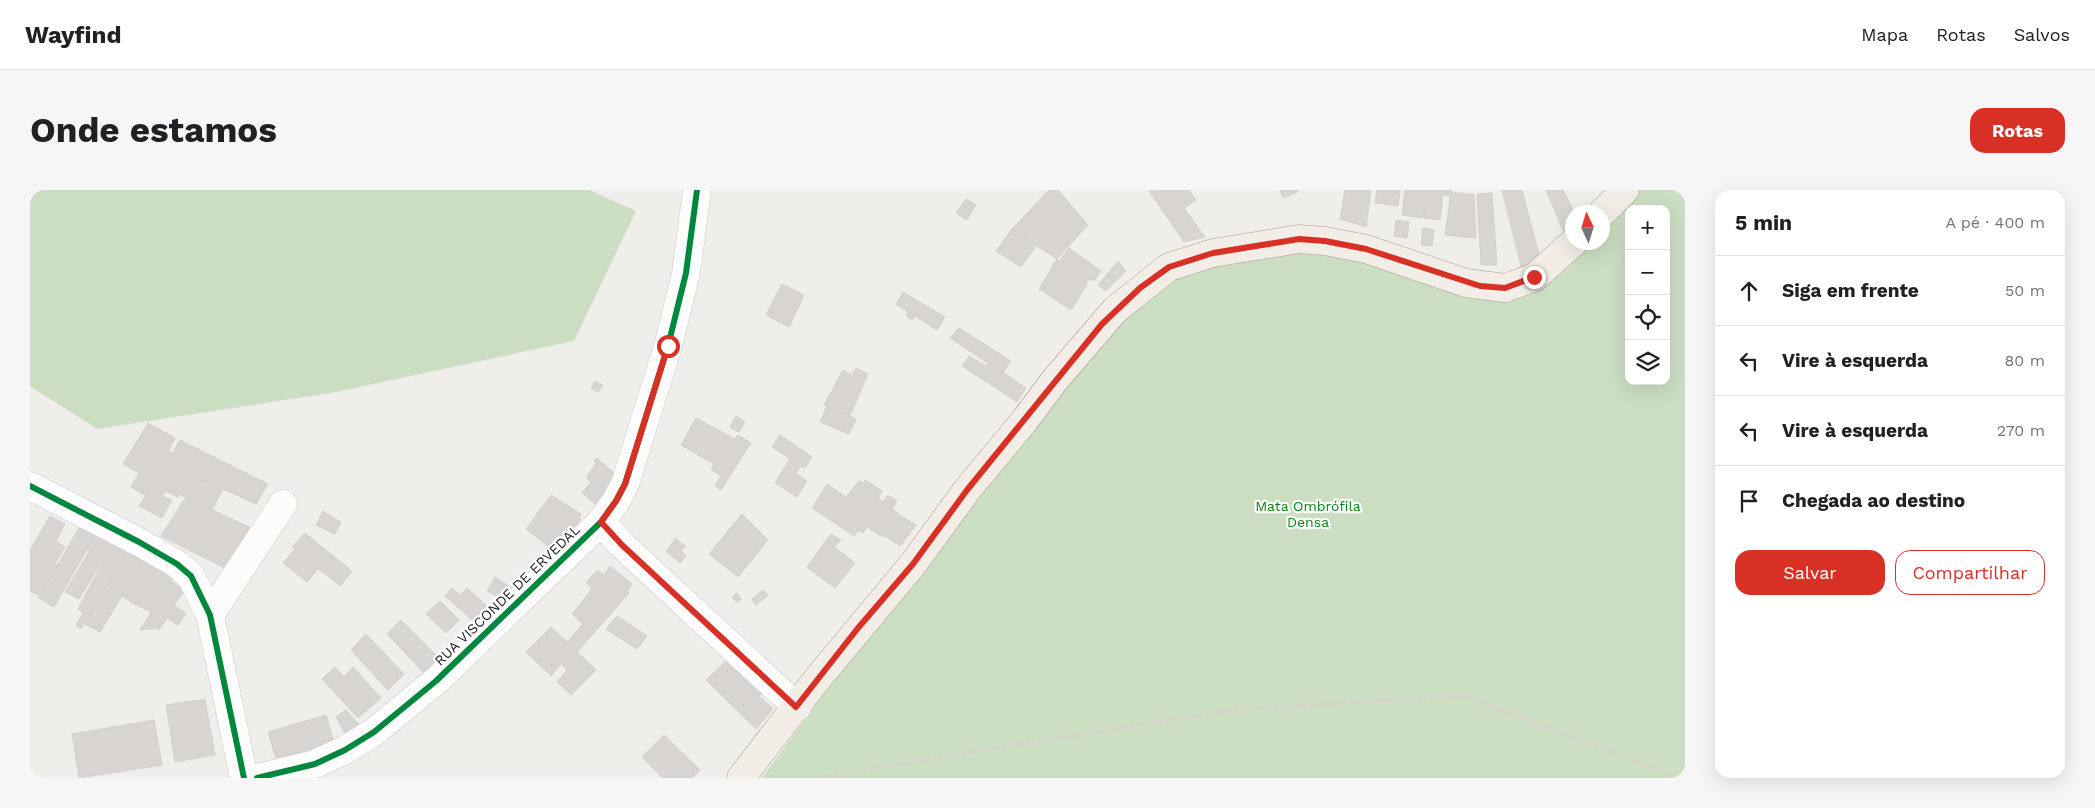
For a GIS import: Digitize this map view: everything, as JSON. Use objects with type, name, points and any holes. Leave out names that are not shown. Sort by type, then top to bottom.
[{"type":"main road","points":[[1610,205],[1625,190]]},
{"type":"main road","points":[[742,778],[858,628],[913,564],[967,490],[1102,324],[1140,288],[1169,267],[1213,253],[1308,240],[1366,249],[1466,283],[1505,288],[1534,277],[1565,250]]},
{"type":"street","name":"RUA VISCONDE DE ERVEDAL","points":[[257,778],[315,764],[345,750],[374,732],[436,680],[601,522],[625,484],[668,346],[686,273],[697,190]]},
{"type":"street","points":[[30,486],[177,564],[195,582],[210,615],[244,778]]},
{"type":"street","points":[[210,615],[283,504]]},
{"type":"street","points":[[601,522],[622,545],[796,707]]},
{"type":"path","points":[[815,778],[1238,709],[1466,696],[1680,778]]},
{"type":"green space","points":[[30,190],[589,190],[636,211],[574,341],[331,393],[97,429],[30,386]]},
{"type":"green space","name":"Mata Ombrófila Densa","points":[[1631,190],[1685,190],[1685,778],[762,778],[1087,336],[1161,270],[1334,243],[1408,268],[1517,299],[1574,250],[1610,250],[1610,214]]},
{"type":"building","points":[[1049,190],[1058,190],[1088,225],[1057,259],[1012,229]]},
{"type":"building","points":[[1189,190],[1196,200],[1184,208],[1205,237],[1184,242],[1149,191]]},
{"type":"building","points":[[1280,190],[1297,190],[1298,192],[1283,198]]},
{"type":"building","points":[[1345,190],[1371,190],[1366,227],[1340,219]]},
{"type":"building","points":[[1377,190],[1400,190],[1398,206],[1375,203]]},
{"type":"building","points":[[1405,190],[1427,190],[1423,218],[1402,215]]},
{"type":"building","points":[[1427,190],[1451,190],[1450,196],[1443,195],[1440,220],[1424,218]]},
{"type":"building","points":[[1502,190],[1522,190],[1541,262],[1521,266]]},
{"type":"building","points":[[1546,190],[1563,190],[1570,205],[1565,205],[1565,235]]},
{"type":"building","points":[[1451,192],[1474,195],[1476,238],[1445,235]]},
{"type":"building","points":[[1492,193],[1497,265],[1481,265],[1477,194]]},
{"type":"building","points":[[966,199],[976,205],[967,220],[956,213]]},
{"type":"building","points":[[1396,220],[1409,222],[1407,238],[1394,236]]},
{"type":"building","points":[[1423,228],[1434,230],[1432,246],[1421,245]]},
{"type":"building","points":[[1012,229],[1037,245],[1021,267],[996,251]]},
{"type":"building","points":[[1069,248],[1101,271],[1095,280],[1092,279],[1091,281],[1060,260]]},
{"type":"building","points":[[1057,259],[1087,278],[1087,284],[1071,310],[1039,289]]},
{"type":"building","points":[[1118,261],[1126,271],[1106,291],[1098,285]]},
{"type":"building","points":[[782,284],[804,295],[789,327],[766,315]]},
{"type":"building","points":[[903,292],[945,317],[937,330],[915,316],[912,320],[906,316],[908,312],[896,304]]},
{"type":"building","points":[[959,328],[1011,361],[1003,372],[1026,388],[1017,402],[962,366],[969,356],[986,366],[988,363],[950,338]]},
{"type":"building","points":[[856,368],[868,374],[850,416],[824,405],[843,370],[852,375]]},
{"type":"building","points":[[595,381],[603,385],[598,392],[591,388]]},
{"type":"building","points":[[827,406],[856,419],[849,434],[820,422]]},
{"type":"building","points":[[736,416],[745,422],[739,432],[730,427]]},
{"type":"building","points":[[696,418],[735,439],[738,435],[751,443],[721,490],[715,486],[721,476],[711,470],[714,464],[681,445]]},
{"type":"building","points":[[148,423],[175,438],[168,451],[172,453],[146,496],[131,487],[139,473],[123,464]]},
{"type":"building","points":[[780,435],[812,457],[805,468],[801,466],[796,473],[807,481],[797,497],[775,483],[790,459],[772,447]]},
{"type":"building","points":[[180,440],[268,484],[256,504],[166,463]]},
{"type":"building","points":[[597,458],[623,481],[601,509],[582,493],[591,482],[586,478],[596,463],[594,461]]},
{"type":"building","points":[[166,463],[223,489],[212,510],[154,482]]},
{"type":"building","points":[[865,480],[882,491],[878,499],[883,502],[888,495],[897,501],[892,509],[899,514],[883,537],[867,527],[863,533],[858,530],[854,536],[812,508],[827,484],[846,497],[859,481],[863,483]]},
{"type":"building","points":[[154,482],[180,494],[178,497],[165,491],[162,496],[172,500],[162,518],[139,506]]},
{"type":"building","points":[[551,495],[581,514],[579,518],[581,519],[554,551],[526,529]]},
{"type":"building","points":[[186,497],[217,512],[193,552],[161,536]]},
{"type":"building","points":[[323,511],[341,522],[335,534],[316,525]]},
{"type":"building","points":[[217,512],[251,528],[227,569],[193,552]]},
{"type":"building","points":[[742,514],[768,540],[738,577],[709,554]]},
{"type":"building","points":[[900,515],[916,525],[908,536],[892,526]]},
{"type":"building","points":[[50,516],[65,524],[56,541],[65,547],[55,564],[58,565],[40,596],[30,591],[30,550]]},
{"type":"building","points":[[83,521],[98,530],[54,607],[39,598]]},
{"type":"building","points":[[892,526],[908,536],[900,546],[885,536]]},
{"type":"building","points":[[96,532],[113,542],[79,599],[65,592],[90,550],[87,549]]},
{"type":"building","points":[[305,533],[352,571],[340,586],[292,547]]},
{"type":"building","points":[[831,534],[841,540],[834,547],[855,563],[835,588],[807,567]]},
{"type":"building","points":[[676,538],[685,546],[681,551],[686,556],[680,563],[666,551]]},
{"type":"building","points":[[113,542],[126,551],[82,628],[80,628],[76,625],[83,613],[78,609]]},
{"type":"building","points":[[295,549],[318,569],[307,582],[283,563]]},
{"type":"building","points":[[126,551],[143,561],[100,632],[85,624]]},
{"type":"building","points":[[144,558],[158,567],[136,605],[122,596]]},
{"type":"building","points":[[610,566],[632,584],[627,591],[629,593],[577,652],[567,642],[583,624],[572,614],[592,589],[586,582],[598,570],[604,575]]},
{"type":"building","points":[[158,567],[174,577],[151,612],[136,605]]},
{"type":"building","points":[[495,577],[514,589],[507,602],[487,591]]},
{"type":"building","points":[[171,581],[184,590],[174,606],[186,613],[178,625],[167,618],[159,630],[156,628],[140,630]]},
{"type":"building","points":[[452,588],[461,595],[467,588],[490,609],[478,625],[445,596]]},
{"type":"building","points":[[763,590],[768,595],[756,605],[752,599]]},
{"type":"building","points":[[737,593],[741,599],[737,603],[732,597]]},
{"type":"building","points":[[440,601],[459,620],[446,633],[426,614]]},
{"type":"building","points":[[617,616],[647,636],[637,649],[606,629]]},
{"type":"building","points":[[401,620],[443,662],[428,677],[387,634]]},
{"type":"building","points":[[551,627],[596,670],[571,695],[557,682],[567,670],[561,664],[551,676],[526,652]]},
{"type":"building","points":[[366,634],[404,674],[388,690],[351,650]]},
{"type":"building","points":[[727,660],[762,693],[759,696],[773,709],[756,729],[706,680]]},
{"type":"building","points":[[335,667],[344,677],[353,667],[381,698],[358,718],[322,679]]},
{"type":"building","points":[[205,699],[215,755],[175,762],[166,705]]},
{"type":"building","points":[[346,710],[360,726],[346,735],[336,717]]},
{"type":"building","points":[[326,715],[334,743],[276,759],[268,732]]},
{"type":"building","points":[[154,720],[162,765],[79,778],[72,734]]},
{"type":"building","points":[[664,735],[700,770],[692,778],[663,778],[642,757]]},
{"type":"cycle path","points":[[257,778],[315,764],[345,750],[374,732],[436,681],[601,522],[625,484],[668,346],[686,273],[697,190]]},
{"type":"cycle path","points":[[30,486],[139,542],[177,564],[191,576],[210,615],[244,778]]},
{"type":"route","points":[[668,346],[625,484],[601,522],[622,545],[796,707],[858,628],[913,564],[967,490],[1102,324],[1140,288],[1169,267],[1213,253],[1299,239],[1325,241],[1366,249],[1480,286],[1505,288],[1520,284],[1534,277]]}]
